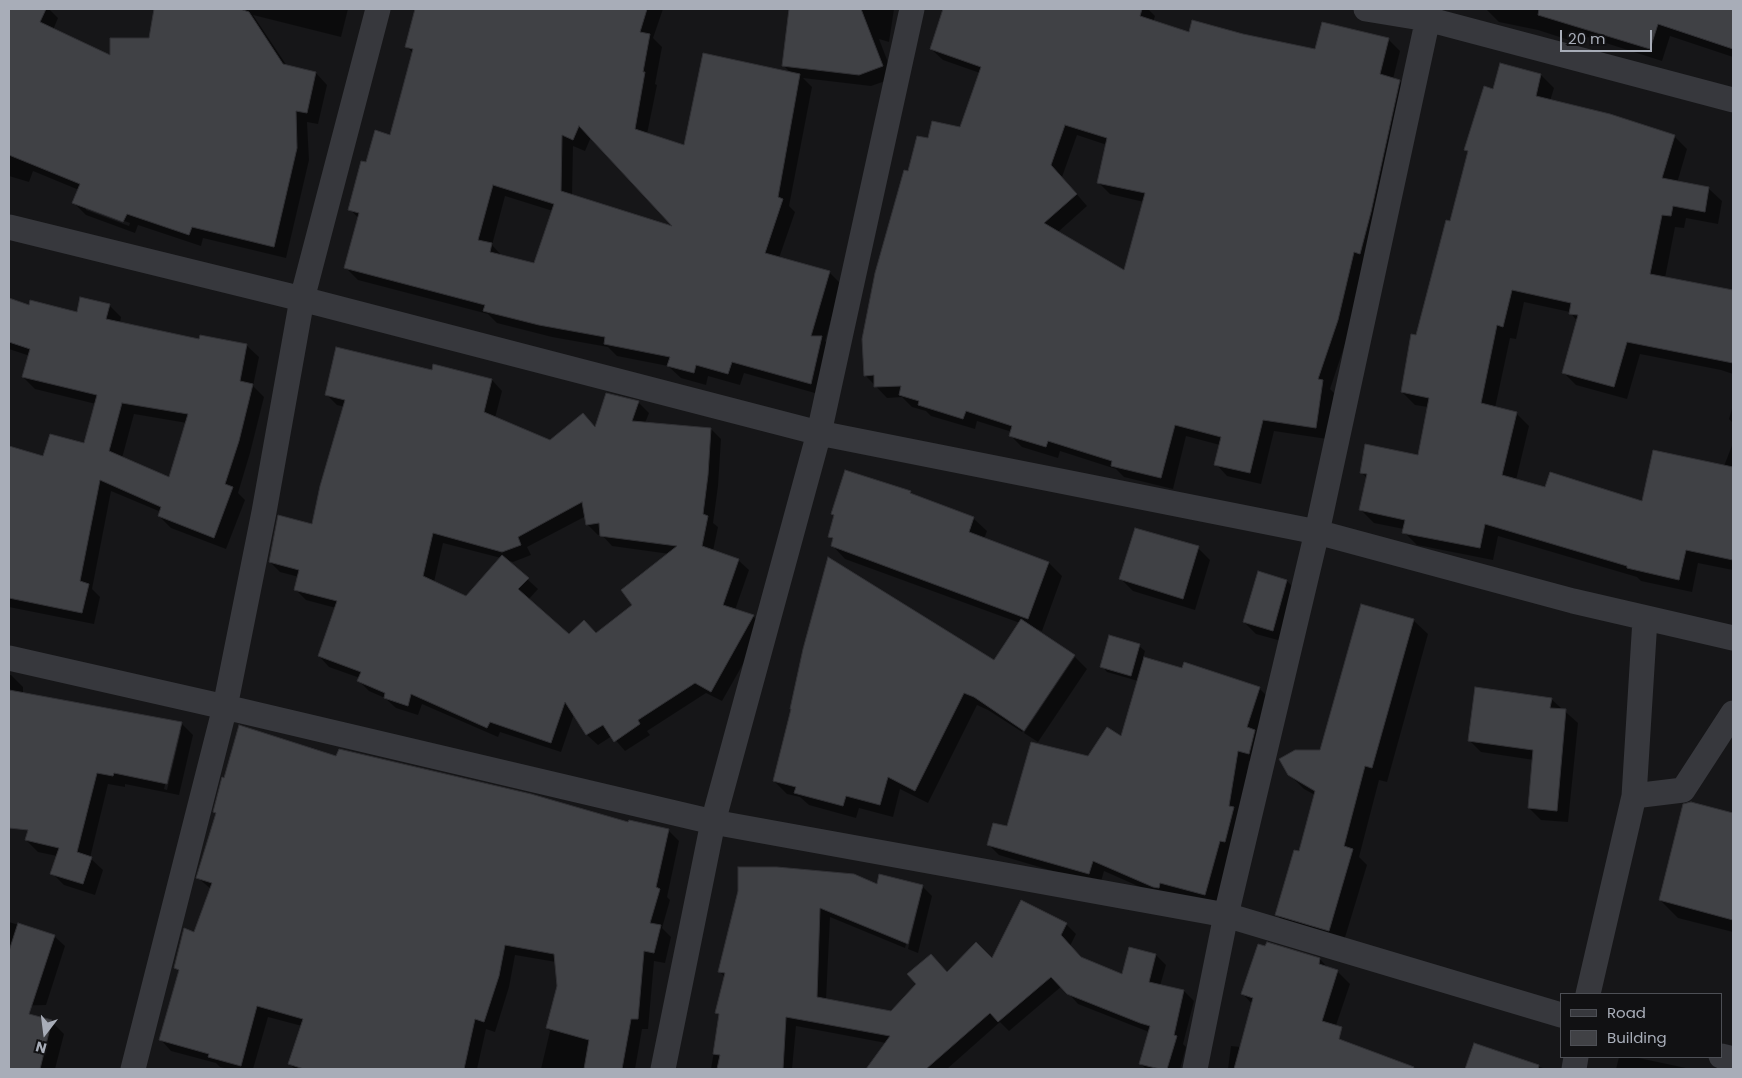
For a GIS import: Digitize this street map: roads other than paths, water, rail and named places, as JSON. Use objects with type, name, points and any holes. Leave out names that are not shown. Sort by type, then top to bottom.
[{"type":"street","points":[[134,1069],[225,707],[264,512],[302,299],[378,9]]},
{"type":"street","points":[[663,1069],[713,822],[819,433],[912,9]]},
{"type":"street","points":[[1366,9],[1428,14],[1733,100]]},
{"type":"street","points":[[1195,1069],[1226,915],[1317,532],[1428,14]]},
{"type":"street","points":[[9,227],[302,299],[819,433],[1317,532],[1574,601],[1733,638]]},
{"type":"street","points":[[1588,993],[1634,796],[1645,619]]},
{"type":"street","points":[[9,658],[713,822],[1226,915],[1560,1014]]},
{"type":"street","points":[[1634,796],[1683,790],[1733,713]]}]
